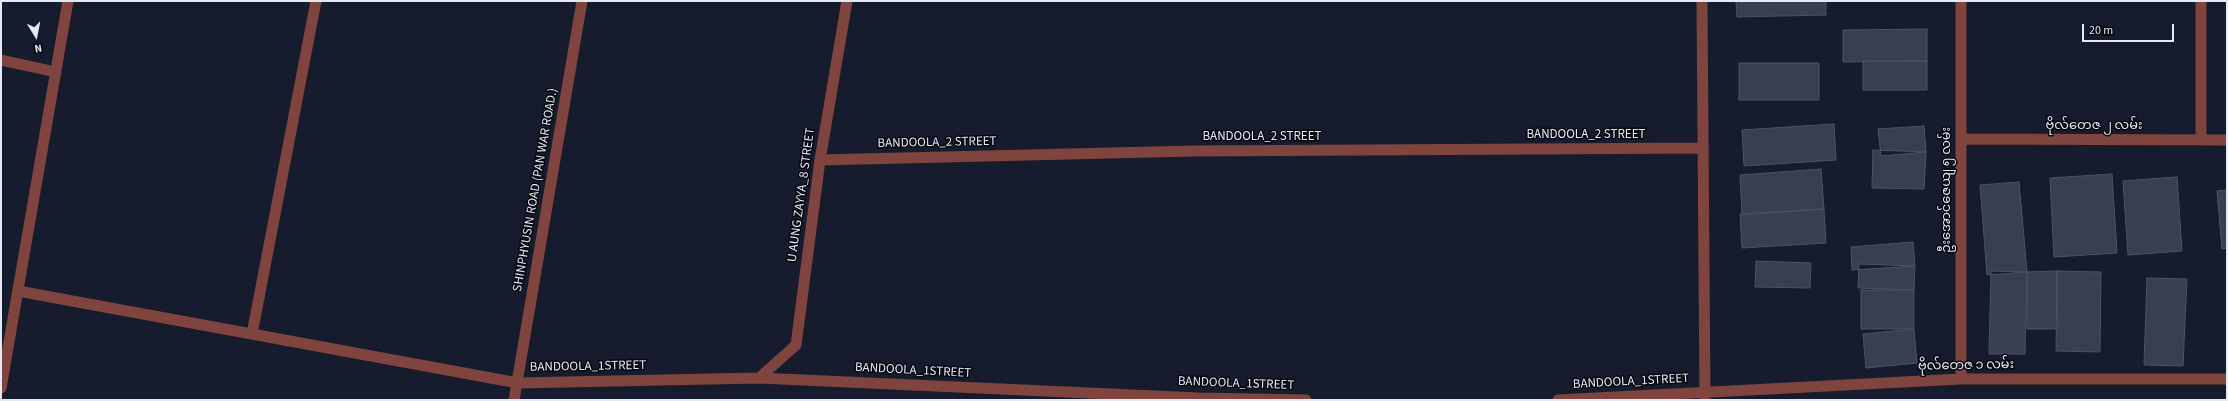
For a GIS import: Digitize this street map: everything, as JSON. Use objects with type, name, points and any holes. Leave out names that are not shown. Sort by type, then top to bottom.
[{"type":"street","points":[[1,388],[68,1]]},
{"type":"street","points":[[252,334],[316,1]]},
{"type":"street","name":"SHINPHYUSIN ROAD (PAN WAR ROAD.)","points":[[514,400],[582,1]]},
{"type":"street","name":"U AUNG ZAYYA_8 STREET","points":[[759,378],[796,345],[820,160],[847,1]]},
{"type":"street","points":[[1702,1],[1705,396]]},
{"type":"street","name":"ဦးအောင်ဇေယျ ၅ လမ်း","points":[[1960,379],[1962,1]]},
{"type":"street","points":[[2200,140],[2202,1]]},
{"type":"street","points":[[1,60],[56,72]]},
{"type":"street","name":"ဗိုလ်တေဇ ၂ လမ်း","points":[[1961,139],[2227,140]]},
{"type":"street","name":"BANDOOLA_2 STREET","points":[[820,160],[1193,151],[1703,148]]},
{"type":"street","name":"BANDOOLA_1STREET","points":[[18,291],[518,383],[759,378],[1199,398],[1306,400]]},
{"type":"street","name":"ဗိုလ်တေဇ ၁ လမ်း","points":[[1705,396],[1960,379],[2227,379]]},
{"type":"street","name":"BANDOOLA_1STREET","points":[[1558,400],[1705,396]]},
{"type":"building","points":[[1736,1],[1826,1],[1826,15],[1737,17]]},
{"type":"building","points":[[1927,29],[1927,61],[1843,62],[1843,30]]},
{"type":"building","points":[[1863,61],[1927,61],[1927,90],[1863,90]]},
{"type":"building","points":[[1739,63],[1819,63],[1819,100],[1739,100]]},
{"type":"building","points":[[1834,124],[1836,160],[1744,166],[1742,130]]},
{"type":"building","points":[[1924,126],[1926,152],[1881,156],[1878,129]]},
{"type":"building","points":[[1873,150],[1926,152],[1924,189],[1872,188]]},
{"type":"building","points":[[1821,169],[1824,209],[1742,215],[1740,175]]},
{"type":"building","points":[[2112,174],[2117,253],[2054,257],[2050,178]]},
{"type":"building","points":[[2177,177],[2182,251],[2128,255],[2123,181]]},
{"type":"building","points":[[2019,182],[2027,272],[1987,275],[1980,185]]},
{"type":"building","points":[[2227,190],[2227,248],[2222,249],[2217,191]]},
{"type":"building","points":[[1824,209],[1826,243],[1742,248],[1740,214]]},
{"type":"building","points":[[1913,242],[1915,266],[1852,270],[1851,247]]},
{"type":"building","points":[[1756,261],[1811,263],[1810,288],[1755,287]]},
{"type":"building","points":[[1859,264],[1915,266],[1914,290],[1858,288]]},
{"type":"building","points":[[1991,271],[2027,272],[2025,354],[1989,354]]},
{"type":"building","points":[[2057,271],[2058,329],[2027,329],[2027,272]]},
{"type":"building","points":[[2057,271],[2101,272],[2100,352],[2056,351]]},
{"type":"building","points":[[2147,278],[2187,279],[2183,366],[2144,365]]},
{"type":"building","points":[[1861,290],[1914,290],[1914,329],[1861,329]]},
{"type":"building","points":[[1914,329],[1917,363],[1866,368],[1863,334]]}]
